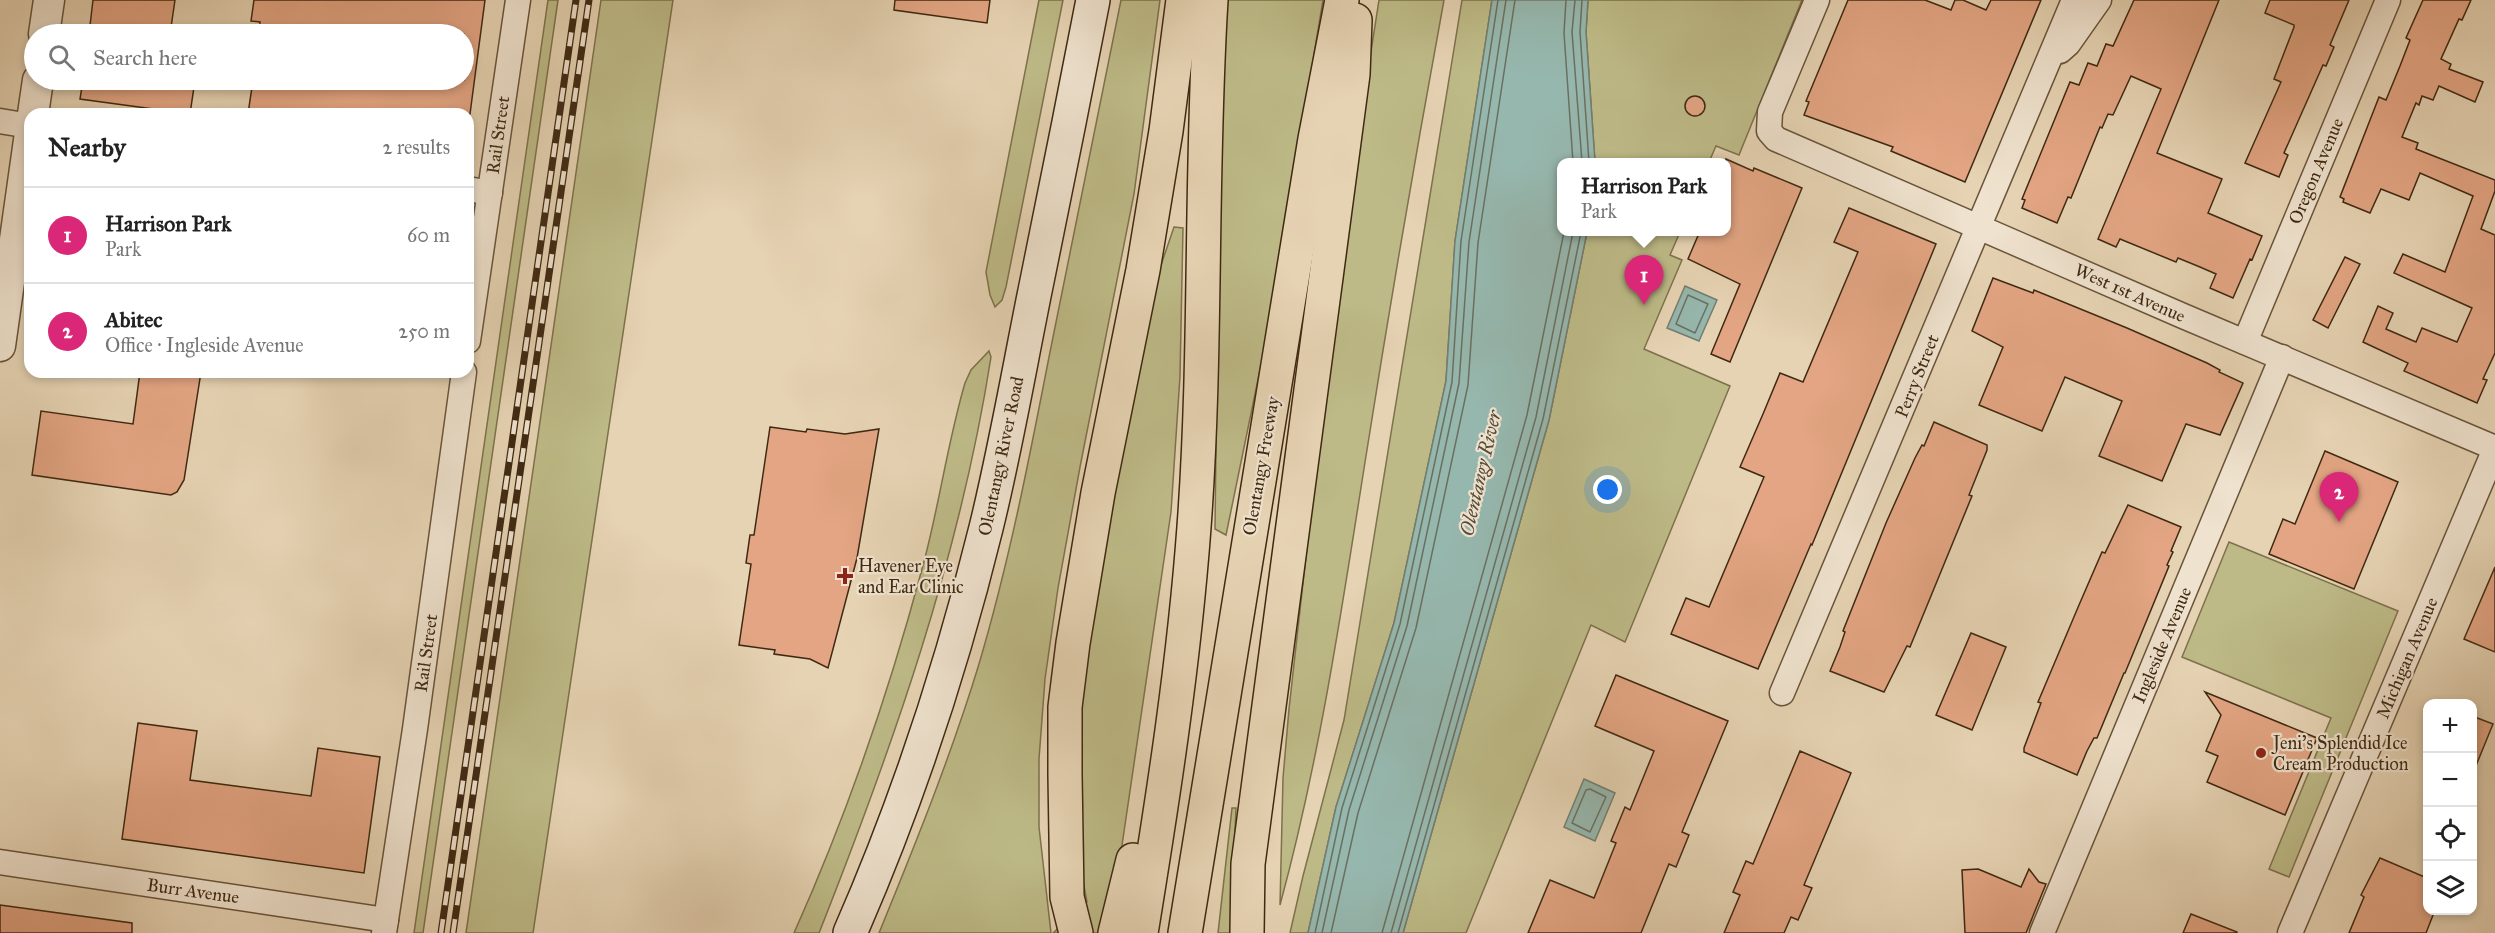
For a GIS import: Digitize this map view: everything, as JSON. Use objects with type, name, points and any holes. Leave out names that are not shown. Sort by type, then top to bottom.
[{"type":"highway","points":[[1076,933],[1067,897],[1065,707],[1072,643],[1098,494],[1143,270],[1166,131],[1183,0]]},
{"type":"highway","points":[[1141,933],[1184,649],[1194,525],[1200,387],[1206,83],[1211,0]]},
{"type":"highway","name":"Olentangy Freeway","points":[[1185,933],[1315,140],[1342,0]]},
{"type":"highway","points":[[1247,933],[1248,864],[1257,781],[1353,74],[1355,0]]},
{"type":"highway","points":[[1115,933],[1184,649]]},
{"type":"highway","points":[[1257,781],[1262,933]]},
{"type":"main road","name":"Olentangy River Road","points":[[850,933],[875,876],[918,757],[955,643],[986,529],[1009,427],[1093,0]]},
{"type":"street","points":[[45,24],[49,0]]},
{"type":"street","name":"Rail Street","points":[[474,259],[479,191],[518,0]]},
{"type":"street","name":"West 1st Avenue","points":[[1817,0],[1770,112],[1769,131],[1776,139],[2495,449]]},
{"type":"street","name":"Perry Street","points":[[1782,693],[2074,0]]},
{"type":"street","name":"Perry Street","points":[[2050,57],[2068,44],[2098,0]]},
{"type":"street","name":"Oregon Avenue","points":[[2245,342],[2388,0]]},
{"type":"street","points":[[34,108],[37,90]]},
{"type":"street","points":[[0,121],[24,125]]},
{"type":"street","points":[[0,345],[24,175]]},
{"type":"street","name":"Ingleside Avenue","points":[[2042,933],[2282,357]]},
{"type":"street","name":"Rail Street","points":[[385,926],[415,729],[463,378]]},
{"type":"street","name":"Michigan Avenue","points":[[2290,933],[2495,449]]},
{"type":"street","name":"Burr Avenue","points":[[0,862],[385,926]]},
{"type":"shaded area","points":[[548,0],[558,0],[423,933],[414,933]]},
{"type":"shaded area","points":[[601,0],[673,0],[533,933],[466,933]]},
{"type":"shaded area","points":[[1039,0],[1063,0],[1006,287],[1002,300],[995,307],[990,295],[986,272]]},
{"type":"shaded area","points":[[1121,0],[1160,0],[1134,194],[1080,467],[1058,588],[1045,679],[1039,759],[1039,827],[1051,933],[879,933],[957,732],[1000,588],[1026,473]]},
{"type":"shaded area","points":[[1226,0],[1323,0],[1269,326],[1226,535],[1215,529],[1219,198]]},
{"type":"shaded area","points":[[1379,0],[1444,0],[1413,171],[1329,682],[1307,794],[1280,905],[1283,778],[1289,709],[1339,259]]},
{"type":"shaded area","points":[[1462,0],[1492,0],[1455,241],[1446,381],[1394,623],[1336,807],[1308,933],[1290,933],[1344,720]]},
{"type":"shaded area","points":[[1588,0],[1802,0],[1739,155],[1716,146],[1711,158],[1595,158],[1586,32]]},
{"type":"shaded area","points":[[1174,227],[1183,228],[1180,376],[1171,512],[1116,886],[1105,933],[1053,933],[1087,902],[1078,854],[1079,718],[1088,639],[1110,516],[1160,268]]},
{"type":"shaded area","points":[[1586,236],[1678,236],[1670,255],[1682,260],[1644,349],[1730,386],[1625,642],[1591,625],[1466,933],[1403,933],[1549,420]]},
{"type":"shaded area","points":[[989,351],[991,357],[978,431],[961,505],[921,650],[898,721],[819,933],[794,933],[849,799],[881,708],[928,546],[965,383],[971,370]]},
{"type":"shaded area","points":[[2229,542],[2398,611],[2289,877],[2269,869],[2331,718],[2182,657]]},
{"type":"shaded area","points":[[1232,808],[1236,808],[1233,933],[1218,933]]},
{"type":"water","name":"Olentangy River","points":[[1492,0],[1588,0],[1586,32],[1595,158],[1557,158],[1557,236],[1586,236],[1549,420],[1403,933],[1308,933],[1336,807],[1394,623],[1446,381],[1455,241]]},
{"type":"water","points":[[1685,286],[1717,300],[1699,341],[1667,328]]},
{"type":"water","points":[[1584,779],[1615,793],[1595,841],[1564,827]]},
{"type":"building","points":[[93,0],[175,0],[171,24],[90,24]]},
{"type":"building","points":[[254,0],[485,0],[474,84],[474,24],[260,24],[260,22],[251,21]]},
{"type":"building","points":[[895,0],[990,0],[987,23],[894,10]]},
{"type":"building","points":[[1848,0],[1925,0],[1951,10],[1955,0],[1963,0],[1986,10],[1991,0],[2041,0],[1965,182],[1891,151],[1893,147],[1804,115],[1809,102],[1806,101]]},
{"type":"building","points":[[2134,0],[2219,0],[2157,153],[2222,179],[2208,213],[2262,236],[2233,298],[2210,288],[2216,274],[2200,267],[2178,258],[2176,262],[2120,239],[2116,247],[2098,239],[2161,89],[2131,76],[2113,115],[2108,114],[2102,128],[2100,127],[2071,198],[2068,197],[2057,223],[2022,208],[2025,200],[2022,199],[2070,82],[2079,85],[2088,63],[2097,66],[2106,44],[2113,46]]},
{"type":"building","points":[[2270,0],[2349,0],[2330,45],[2334,47],[2326,66],[2323,65],[2284,153],[2288,155],[2279,177],[2245,163],[2281,82],[2274,79],[2294,27],[2294,25],[2265,13]]},
{"type":"building","points":[[2423,0],[2471,0],[2462,20],[2459,19],[2441,59],[2451,64],[2449,69],[2483,82],[2475,102],[2439,86],[2433,100],[2422,96],[2419,105],[2416,103],[2402,137],[2418,143],[2416,149],[2495,180],[2495,191],[2481,229],[2495,235],[2495,353],[2483,379],[2487,380],[2477,403],[2404,371],[2408,363],[2363,342],[2378,306],[2393,313],[2386,329],[2416,342],[2422,328],[2457,342],[2472,308],[2394,273],[2403,254],[2445,272],[2473,196],[2420,173],[2409,200],[2381,189],[2370,213],[2343,202],[2344,199],[2340,197],[2379,97],[2386,100],[2410,40],[2406,38]]},
{"type":"building","points":[[81,90],[194,90],[191,108],[146,108],[80,99]]},
{"type":"building","points":[[252,90],[473,90],[471,108],[249,108]]},
{"type":"building","points":[[1691,96],[1699,96],[1705,102],[1705,110],[1699,116],[1691,116],[1685,110],[1685,102]]},
{"type":"building","points":[[1731,161],[1802,188],[1730,362],[1711,354],[1740,284],[1688,259],[1698,236],[1731,236]]},
{"type":"building","points":[[1849,208],[1936,244],[1812,545],[1758,669],[1671,634],[1686,598],[1709,607],[1764,477],[1740,467],[1780,373],[1803,382],[1858,252],[1834,242]]},
{"type":"building","points":[[2345,257],[2360,264],[2328,328],[2313,320]]},
{"type":"building","points":[[1993,278],[2033,293],[2034,290],[2127,328],[2207,363],[2220,370],[2219,372],[2243,383],[2220,435],[2186,424],[2162,481],[2099,456],[2122,401],[2065,377],[2042,431],[1979,405],[2003,347],[1972,331]]},
{"type":"building","points":[[139,378],[200,378],[184,480],[177,492],[171,495],[32,475],[41,411],[133,424]]},
{"type":"building","points":[[1934,422],[1987,445],[1987,450],[1969,495],[1972,496],[1910,647],[1907,646],[1884,692],[1830,671],[1845,632],[1843,631],[1886,523]]},
{"type":"building","points":[[770,427],[845,434],[879,429],[857,558],[828,668],[810,659],[774,654],[775,650],[739,645],[751,564],[746,563],[750,535],[754,535]]},
{"type":"building","points":[[2325,451],[2398,482],[2354,589],[2269,554],[2283,519],[2295,524]]},
{"type":"building","points":[[2128,505],[2181,527],[2171,551],[2173,552],[2167,565],[2169,566],[2125,673],[2097,738],[2094,738],[2077,775],[2024,752],[2024,748],[2041,703],[2038,702],[2079,605],[2102,552],[2105,553]]},
{"type":"building","points":[[2495,567],[2495,652],[2464,639]]},
{"type":"building","points":[[1971,633],[2006,647],[1972,730],[1936,715]]},
{"type":"building","points":[[1616,675],[1728,721],[1682,832],[1689,835],[1676,867],[1669,864],[1641,933],[1528,933],[1550,880],[1594,898],[1616,843],[1611,841],[1625,807],[1630,810],[1654,751],[1595,726]]},
{"type":"building","name":"Jeni's Splendid Ice Cream Production","points":[[2205,692],[2317,738],[2285,815],[2207,782],[2218,756],[2206,751],[2221,715]]},
{"type":"building","points":[[2477,718],[2493,724],[2477,763]]},
{"type":"building","points":[[138,723],[197,731],[190,780],[311,796],[318,748],[380,757],[364,873],[122,839]]},
{"type":"building","points":[[1800,751],[1851,773],[1804,885],[1812,888],[1798,920],[1791,917],[1784,933],[1724,933],[1740,895],[1733,892],[1746,861],[1753,864]]},
{"type":"building","points":[[2380,858],[2423,876],[2423,915],[2433,915],[2426,933],[2349,933],[2364,897],[2361,895]]},
{"type":"building","points":[[1978,869],[2021,887],[2029,869],[2039,882],[2046,884],[2026,933],[1965,933],[1962,870]]},
{"type":"building","points":[[0,905],[132,923],[132,933],[0,933]]},
{"type":"building","points":[[2191,914],[2237,932],[2237,933],[2183,933]]},
{"type":"railway","points":[[441,933],[576,0]]},
{"type":"railway","points":[[453,933],[589,0]]},
{"type":"place","name":"Harrison Park","points":[[1644,305]]},
{"type":"place","name":"Abitec","points":[[2339,522]]},
{"type":"place","name":"Havener Eye and Ear Clinic","points":[[845,576]]},
{"type":"place","name":"Jeni's Splendid Ice Cream Production","points":[[2261,753]]}]
